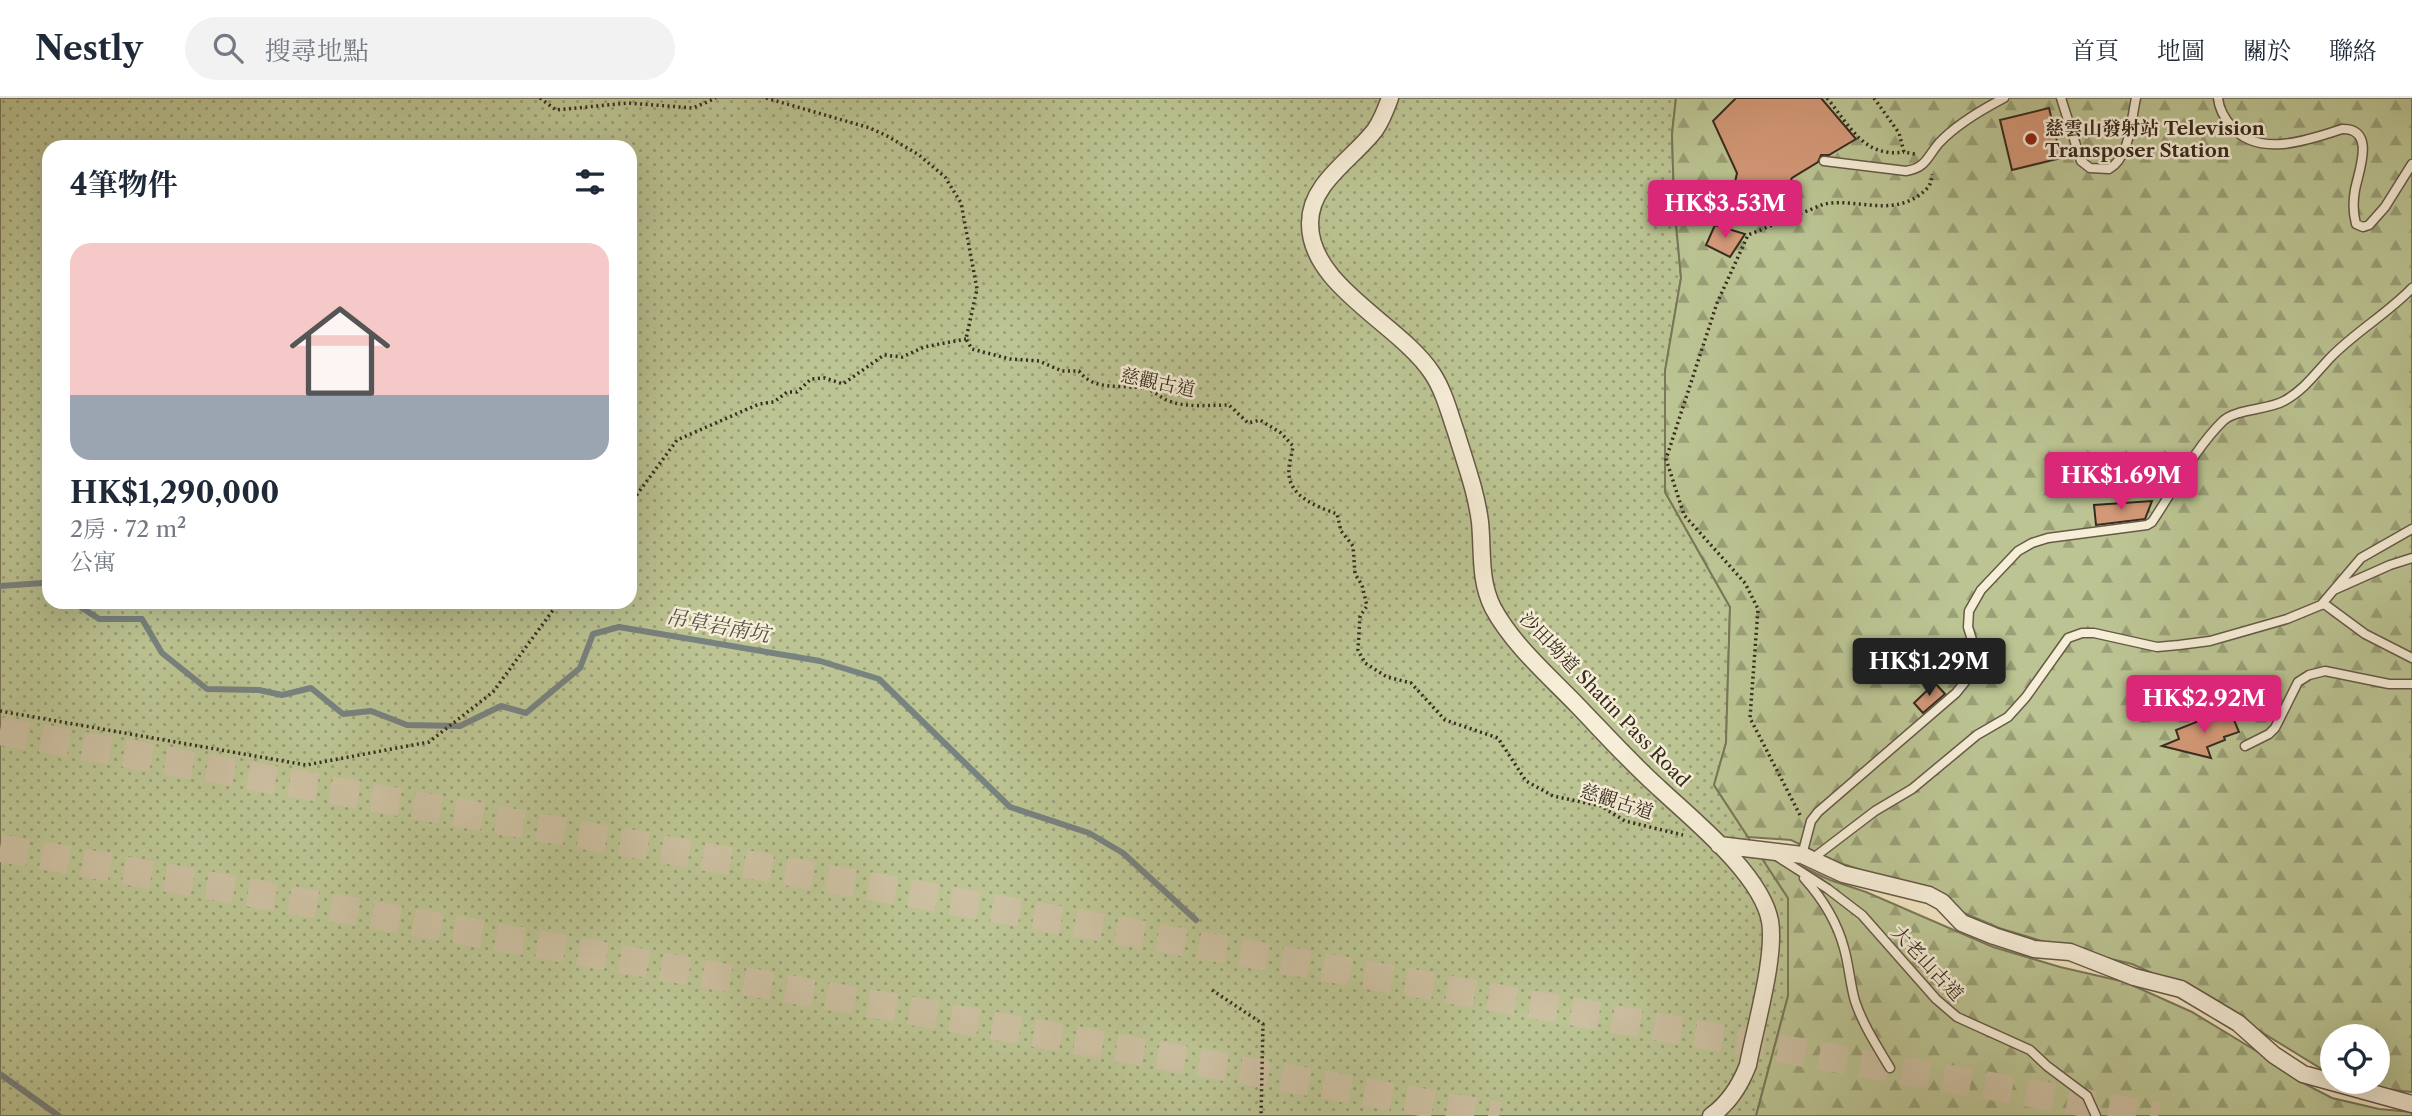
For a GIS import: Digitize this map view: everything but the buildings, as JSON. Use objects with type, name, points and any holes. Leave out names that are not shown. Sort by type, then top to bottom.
[{"type":"street","name":"沙田坳道 Shatin Pass Road","points":[[1390,98],[1375,130],[1323,186],[1314,200],[1310,224],[1315,252],[1332,276],[1419,356],[1440,387],[1474,491],[1480,523],[1482,577],[1496,614],[1551,679],[1654,784],[1719,845],[1747,877],[1766,907],[1770,922],[1771,947],[1748,1065],[1742,1081],[1730,1099],[1711,1116]]},
{"type":"street","points":[[1719,845],[1770,851],[1843,874],[1929,895],[1942,902],[1962,923],[1994,936],[2034,949],[2070,952],[2134,977],[2181,989],[2238,1023],[2298,1072],[2368,1094],[2412,1104]]},
{"type":"lane","points":[[1824,161],[1906,171],[1924,165],[1938,144],[1982,110],[2004,98]]},
{"type":"lane","points":[[2061,98],[2081,161],[2090,168],[2097,169],[2112,167],[2119,160],[2125,148],[2136,98]]},
{"type":"lane","points":[[2218,98],[2227,122],[2239,135],[2263,144],[2293,142],[2342,129],[2356,133],[2363,145],[2364,156],[2353,199],[2354,218],[2359,226],[2369,225],[2377,216],[2412,164]]},
{"type":"lane","points":[[1890,1068],[1867,1028],[1855,1000],[1844,948],[1836,926],[1816,892],[1804,862],[1811,821],[1956,692],[1969,677],[1974,654],[1968,627],[1969,611],[1981,590],[2018,551],[2032,543],[2057,536],[2147,525],[2225,418],[2282,402],[2294,394],[2311,381],[2331,357],[2397,304],[2412,288]]},
{"type":"lane","points":[[1804,862],[1875,811],[1912,789],[1977,735],[2008,717],[2026,697],[2068,638],[2082,633],[2094,633],[2157,647],[2202,643],[2287,619],[2323,603],[2361,558],[2412,530]]},
{"type":"lane","points":[[2333,590],[2412,558]]},
{"type":"lane","points":[[2323,603],[2365,634],[2412,657]]},
{"type":"lane","points":[[2245,746],[2275,728],[2298,682],[2309,675],[2325,671],[2389,684],[2412,684]]},
{"type":"lane","name":"大老山古道","points":[[1804,862],[1828,889],[1862,915],[1936,999],[1956,1017],[2030,1050],[2087,1096],[2096,1116]]},
{"type":"path","points":[[540,98],[556,110],[628,103],[693,108],[716,98]]},
{"type":"path","points":[[637,494],[677,440],[759,404],[774,402],[787,392],[797,391],[811,379],[825,378],[843,384],[884,355],[902,357],[924,347],[966,339],[977,289],[961,203],[945,177],[919,155],[887,135],[766,98]]},
{"type":"path","points":[[1808,829],[1750,718],[1758,609],[1745,583],[1684,515],[1666,459],[1717,303],[1748,235],[1834,202],[1875,206],[1906,204],[1927,190],[1932,180],[1931,156],[1868,148],[1827,98]]},
{"type":"path","points":[[1874,98],[1899,133],[1904,152]]},
{"type":"path","name":"慈觀古道","points":[[966,339],[972,349],[1010,359],[1039,361],[1062,370],[1079,371],[1086,380],[1095,385],[1151,390],[1170,402],[1182,404],[1229,405],[1248,423],[1260,421],[1281,433],[1293,446],[1289,475],[1293,488],[1313,506],[1337,514],[1341,531],[1353,546],[1355,574],[1362,585],[1367,606],[1360,616],[1358,650],[1365,663],[1387,677],[1411,683],[1445,720],[1498,738],[1526,780],[1553,796],[1601,806],[1625,821],[1719,845]]},
{"type":"path","points":[[0,711],[306,765],[429,742],[493,692],[554,609]]},
{"type":"path","points":[[1212,990],[1263,1024],[1261,1116]]},
{"type":"green space","points":[[0,98],[1676,98],[1672,134],[1674,201],[1681,278],[1665,371],[1665,492],[1730,607],[1726,743],[1714,785],[1788,898],[1788,996],[1756,1116],[0,1116]]},
{"type":"green space","points":[[1676,98],[2412,98],[2412,1092],[2390,1090],[2390,1024],[2320,1024],[2320,1068],[2201,995],[2132,964],[1999,928],[1873,874],[1837,862],[1791,840],[1748,837],[1714,785],[1726,743],[1730,607],[1665,492],[1665,371],[1681,278],[1674,201],[1672,134]]},
{"type":"green space","points":[[1761,857],[1786,859],[1830,880],[1866,892],[1993,947],[2060,967],[2125,982],[2192,1012],[2273,1061],[2320,1094],[2379,1109],[2412,1112],[2412,1116],[1756,1116],[1788,996],[1788,898]]},
{"type":"waterway","name":"吊草岩南坑","points":[[0,586],[42,583]]},
{"type":"waterway","name":"吊草岩南坑","points":[[84,609],[99,619],[142,619],[162,653],[207,689],[259,690],[282,695],[311,688],[343,714],[371,711],[407,725],[460,726],[501,706],[526,713],[580,668],[593,634],[619,627],[820,661],[879,679],[1010,807],[1089,833],[1123,853],[1196,920]]},
{"type":"waterway","points":[[0,1074],[59,1116]]},
{"type":"tunnel","points":[[0,731],[2158,1116]]},
{"type":"tunnel","points":[[0,848],[1499,1116]]},
{"type":"place","name":"慈雲山發射站 Television Transposer Station","points":[[2031,139]]}]
